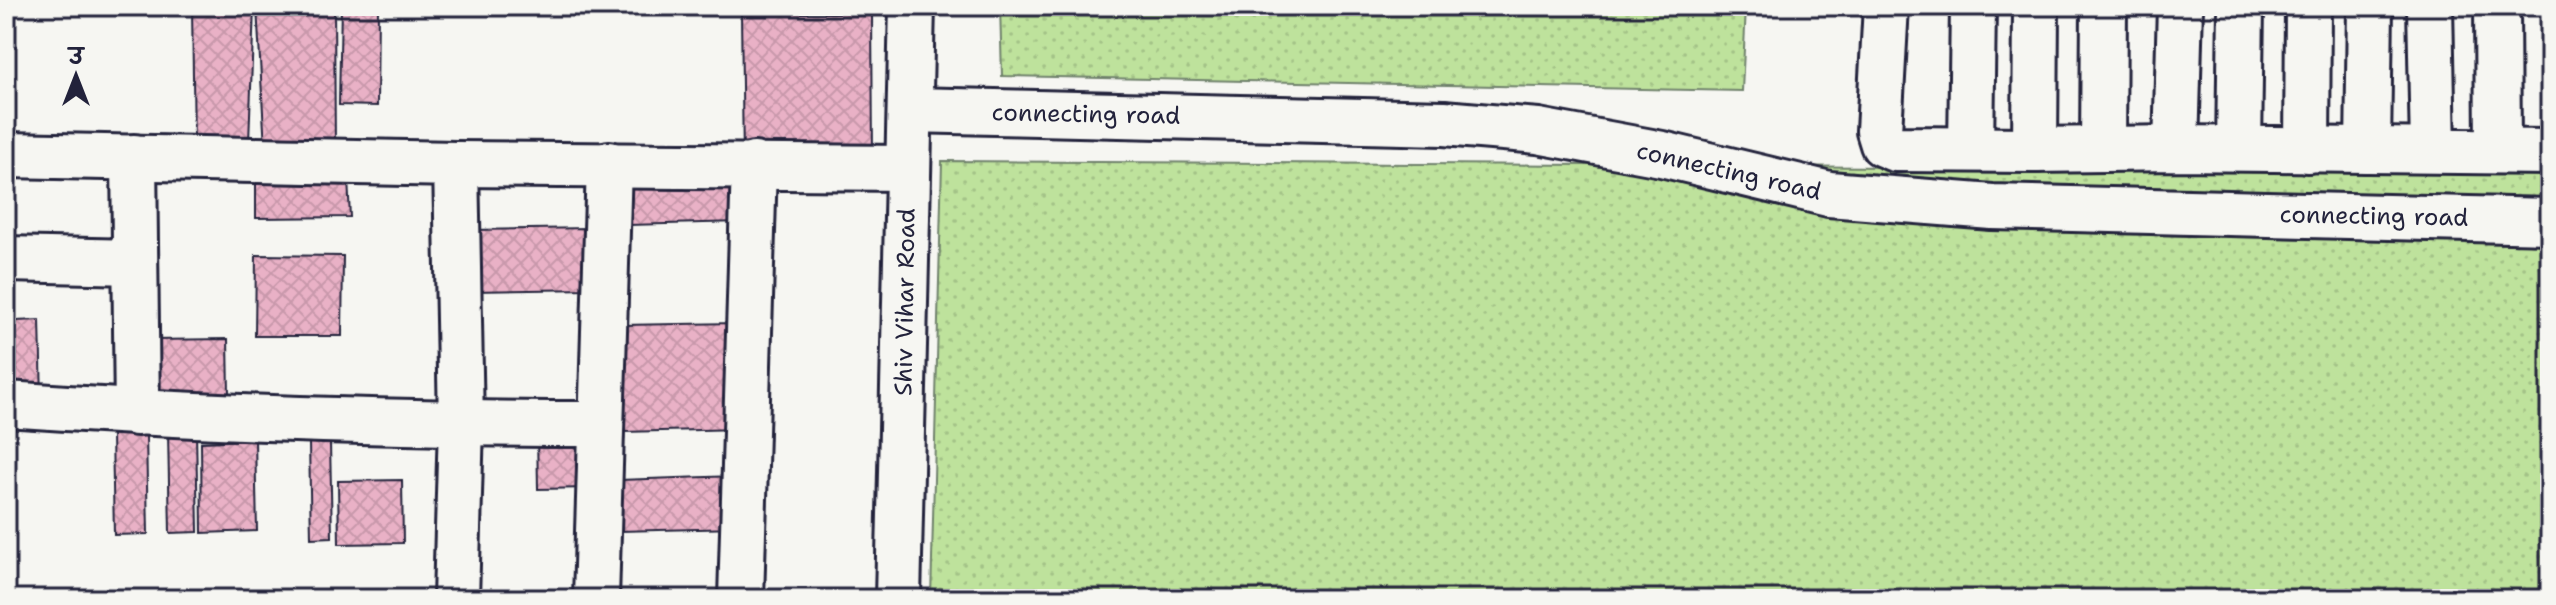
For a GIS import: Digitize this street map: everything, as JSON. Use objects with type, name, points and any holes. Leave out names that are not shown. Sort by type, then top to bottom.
[{"type":"street","name":"Shiv Vihar Road","points":[[898,599],[912,6]]},
{"type":"street","points":[[1886,6],[1880,140],[1895,149],[2239,148],[2550,152]]},
{"type":"street","points":[[1971,148],[1973,6]]},
{"type":"street","points":[[2035,150],[2036,6]]},
{"type":"street","points":[[2103,148],[2104,6]]},
{"type":"street","points":[[2176,148],[2180,6]]},
{"type":"street","points":[[2239,148],[2241,6]]},
{"type":"street","points":[[2307,150],[2308,6]]},
{"type":"street","points":[[2368,150],[2370,6]]},
{"type":"street","points":[[2430,6],[2433,149]]},
{"type":"street","points":[[2497,6],[2498,150]]},
{"type":"street","name":"connecting road","points":[[910,110],[1459,124],[1538,131],[1662,154],[1829,194],[1910,202],[1992,207],[2550,221]]},
{"type":"street","points":[[6,155],[456,164],[908,168]]},
{"type":"street","points":[[134,157],[137,413]]},
{"type":"street","points":[[456,164],[461,424],[456,599]]},
{"type":"street","points":[[596,599],[609,164]]},
{"type":"street","points":[[741,599],[754,165]]},
{"type":"street","points":[[6,259],[135,262]]},
{"type":"street","points":[[6,404],[137,413],[461,424],[600,424]]},
{"type":"green space","points":[[1000,6],[1746,6],[1742,91],[1002,76]]},
{"type":"green space","points":[[942,161],[2550,171],[2550,599],[931,599]]},
{"type":"building","points":[[6,6],[15,6],[15,152],[6,152]]},
{"type":"building","points":[[334,6],[335,150],[265,148],[257,7]]},
{"type":"building","points":[[341,6],[378,6],[377,106],[339,105]]},
{"type":"building","points":[[192,7],[254,7],[249,142],[194,145]]},
{"type":"building","points":[[741,13],[872,13],[873,158],[743,159]]},
{"type":"building","points":[[740,169],[741,222],[628,225],[627,171]]},
{"type":"building","points":[[348,179],[350,217],[256,218],[256,180]]},
{"type":"building","points":[[589,228],[590,289],[471,291],[470,230]]},
{"type":"building","points":[[256,255],[343,256],[342,336],[255,336]]},
{"type":"building","points":[[6,265],[10,265],[11,322],[6,322]]},
{"type":"building","points":[[40,320],[42,399],[16,400],[15,321]]},
{"type":"building","points":[[737,323],[739,429],[623,432],[621,325]]},
{"type":"building","points":[[228,339],[229,394],[150,395],[150,340]]},
{"type":"building","points":[[168,432],[196,432],[198,532],[170,533]]},
{"type":"building","points":[[537,432],[589,432],[589,488],[538,489]]},
{"type":"building","points":[[112,434],[146,434],[148,534],[114,535]]},
{"type":"building","points":[[255,440],[257,531],[202,533],[201,442]]},
{"type":"building","points":[[309,443],[330,443],[332,537],[311,538]]},
{"type":"building","points":[[735,476],[736,528],[620,531],[619,480]]},
{"type":"building","points":[[402,480],[403,543],[339,544],[338,481]]}]
